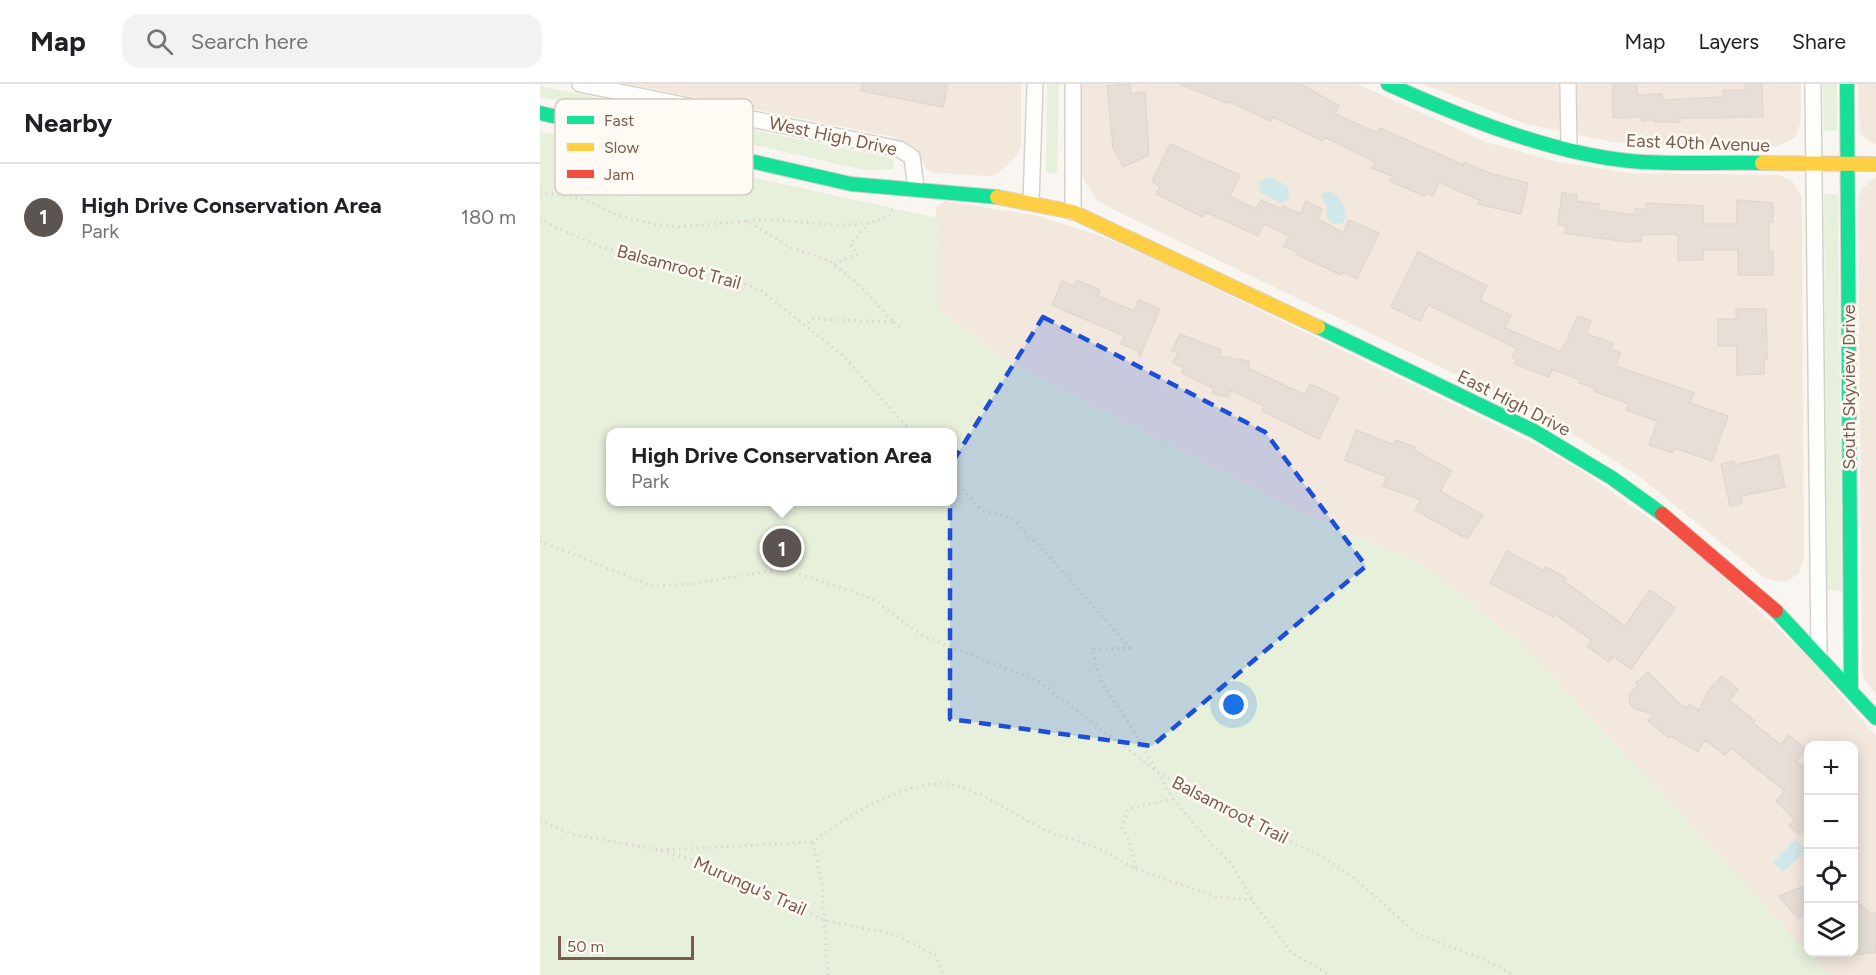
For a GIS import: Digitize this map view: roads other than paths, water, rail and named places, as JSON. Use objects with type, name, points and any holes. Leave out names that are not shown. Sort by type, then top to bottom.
[{"type":"main road","name":"East 40th Avenue","points":[[1388,84],[1461,117],[1569,149],[1630,161],[1876,164]]},
{"type":"main road","name":"South Skyview Drive","points":[[1847,84],[1851,691]]},
{"type":"main road","points":[[540,113],[555,116]]},
{"type":"main road","points":[[753,162],[851,184],[916,188],[1031,202],[1073,212]]},
{"type":"main road","name":"East High Drive","points":[[1073,212],[1135,239],[1534,431],[1612,478],[1683,530],[1763,597],[1819,654],[1876,718]]},
{"type":"street","name":"West High Drive","points":[[580,84],[654,99]]},
{"type":"street","points":[[1031,202],[1035,84]]},
{"type":"street","points":[[1073,84],[1073,212]]},
{"type":"street","points":[[1568,84],[1569,149]]},
{"type":"street","name":"South Skyview Drive","points":[[1814,84],[1819,654]]},
{"type":"street","name":"West High Drive","points":[[753,119],[899,149],[912,157],[916,188]]},
{"type":"water","points":[[1269,177],[1288,186],[1289,198],[1281,203],[1261,193],[1259,182]]},
{"type":"water","points":[[1326,191],[1334,193],[1342,202],[1346,215],[1343,223],[1333,224],[1327,218],[1327,207],[1321,196]]},
{"type":"water","points":[[1796,839],[1804,848],[1804,852],[1783,872],[1773,862]]},
{"type":"place","name":"High Drive Conservation Area","points":[[782,548]]}]
